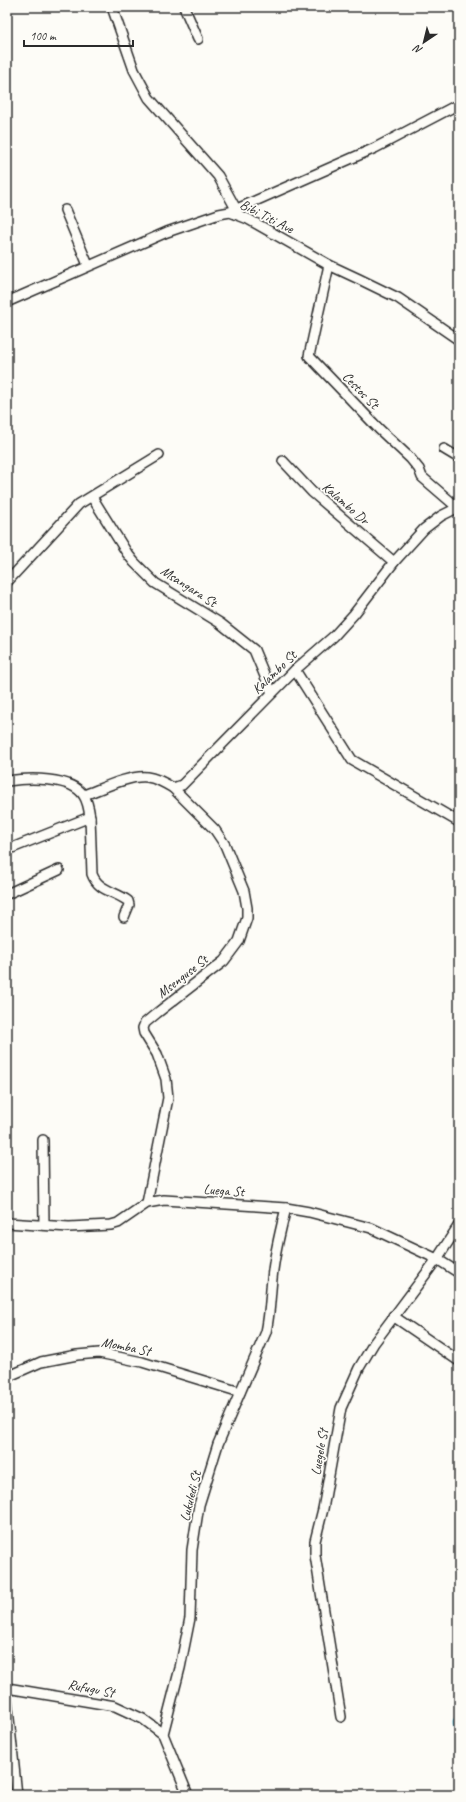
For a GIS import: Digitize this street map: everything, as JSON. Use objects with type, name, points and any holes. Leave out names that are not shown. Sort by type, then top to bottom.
[{"type":"street","points":[[112,7],[134,70],[149,98],[218,176],[233,210],[376,148],[459,104]]},
{"type":"street","points":[[184,7],[198,39]]},
{"type":"street","points":[[65,210],[88,265]]},
{"type":"street","name":"Bibi Titi Ave","points":[[7,302],[88,265],[167,232],[233,210],[329,266],[359,278],[398,298],[459,340]]},
{"type":"street","name":"Cestos St","points":[[329,266],[309,356],[410,458],[419,469],[422,477],[458,508]]},
{"type":"street","points":[[444,449],[459,458]]},
{"type":"street","points":[[7,582],[73,510],[159,455]]},
{"type":"street","name":"Kalambo Dr","points":[[283,461],[312,492],[394,562]]},
{"type":"street","name":"Msangara St","points":[[92,497],[127,553],[150,578],[163,588],[220,622],[254,650],[272,693]]},
{"type":"street","name":"Kalambo St","points":[[173,788],[178,787],[189,780],[295,670],[334,636],[354,614],[394,562],[424,529],[440,516],[458,508]]},
{"type":"street","points":[[295,670],[352,760],[459,822]]},
{"type":"street","points":[[84,795],[138,777],[154,779],[173,788]]},
{"type":"street","points":[[7,780],[55,781],[67,784],[84,795],[89,808],[90,817],[92,874],[97,884],[128,901],[129,905],[124,917]]},
{"type":"street","name":"Msenguse St","points":[[147,1203],[168,1098],[166,1078],[157,1054],[144,1033],[143,1028],[145,1023],[157,1012],[224,961],[239,940],[247,918],[244,891],[225,846],[215,830],[173,788]]},
{"type":"street","points":[[7,850],[90,817]]},
{"type":"street","points":[[7,894],[59,870]]},
{"type":"street","points":[[43,1140],[44,1225]]},
{"type":"street","name":"Luega St","points":[[7,1223],[69,1227],[111,1225],[118,1223],[147,1203],[164,1200],[286,1208],[309,1212],[371,1228],[437,1259],[459,1273]]},
{"type":"street","name":"Lukuledi St","points":[[163,1734],[180,1668],[190,1618],[192,1550],[199,1505],[218,1444],[266,1332],[270,1316],[272,1279],[276,1252],[286,1208]]},
{"type":"street","name":"Luegele St","points":[[341,1717],[315,1555],[315,1540],[323,1509],[341,1408],[359,1368],[374,1343],[437,1259],[459,1225]]},
{"type":"street","points":[[393,1316],[459,1361]]},
{"type":"street","name":"Momba St","points":[[7,1377],[40,1362],[77,1355],[99,1354],[142,1362],[240,1392]]},
{"type":"street","name":"Rufugu St","points":[[7,1688],[115,1706],[143,1718],[163,1734]]},
{"type":"street","points":[[7,1699],[17,1795]]},
{"type":"street","points":[[163,1734],[188,1795]]}]
